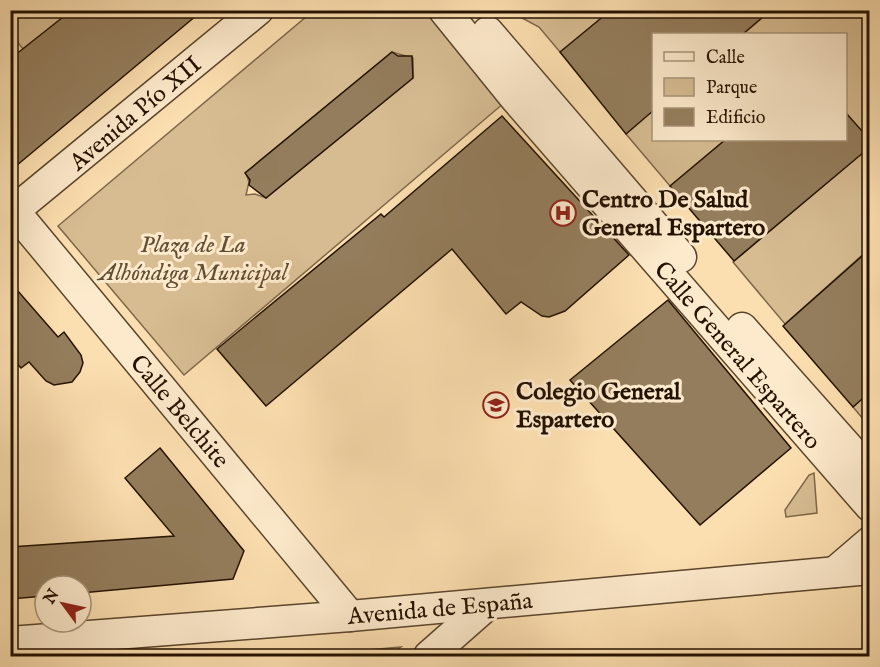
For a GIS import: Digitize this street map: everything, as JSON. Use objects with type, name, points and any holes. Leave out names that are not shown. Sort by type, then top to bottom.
[{"type":"street","name":"Avenida Pío XII","points":[[12,210],[258,10]]},
{"type":"street","name":"Calle General Espartero","points":[[444,10],[516,99],[870,506]]},
{"type":"street","points":[[469,10],[870,472]]},
{"type":"street","name":"Calle Belchite","points":[[12,210],[350,616]]},
{"type":"street","points":[[835,572],[870,542]]},
{"type":"street","name":"Avenida de España","points":[[10,642],[350,616],[870,569]]},
{"type":"street","points":[[429,657],[488,604]]},
{"type":"street","points":[[10,652],[14,657]]},
{"type":"green space","points":[[10,11],[72,11],[23,49],[11,34]]},
{"type":"green space","name":"Plaza de La Alhóndiga Municipal","points":[[313,11],[426,11],[504,103],[184,375],[58,226]],"holes":[[[392,52],[413,58],[413,78],[266,198],[255,194],[246,195],[249,182],[246,173]]]},
{"type":"green space","points":[[509,11],[611,11],[560,52],[539,27]]},
{"type":"green space","points":[[758,11],[869,11],[869,141],[847,114],[847,33],[744,33],[763,17]]},
{"type":"green space","points":[[652,111],[652,141],[724,141],[670,186],[626,134]]},
{"type":"green space","points":[[869,147],[869,249],[785,324],[733,262]]},
{"type":"green space","points":[[869,392],[869,426],[853,407]]},
{"type":"green space","points":[[814,473],[817,513],[786,517],[785,510],[809,475]]},
{"type":"green space","points":[[401,647],[390,656],[302,656]]},
{"type":"building","points":[[72,10],[203,10],[10,171],[10,59]]},
{"type":"building","points":[[611,10],[771,10],[744,33],[652,33],[652,112],[626,134],[560,52]]},
{"type":"building","points":[[392,52],[398,56],[412,56],[413,78],[266,198],[249,185],[250,180],[245,173]]},
{"type":"building","points":[[847,114],[870,140],[870,147],[734,261],[670,186],[724,141],[847,141]]},
{"type":"building","points":[[502,116],[629,255],[565,311],[549,317],[542,316],[521,302],[506,314],[452,249],[266,406],[217,349],[381,214],[384,217]]},
{"type":"building","points":[[870,249],[870,392],[853,407],[783,326]]},
{"type":"building","points":[[10,282],[58,337],[64,332],[81,355],[83,363],[80,372],[72,382],[54,385],[46,381],[29,362],[21,368],[10,356]]},
{"type":"building","points":[[668,300],[791,448],[700,525],[570,380]]},
{"type":"building","points":[[160,448],[244,551],[233,579],[93,592],[93,574],[33,574],[33,597],[10,599],[10,547],[174,536],[125,478]]},
{"type":"place","name":"Centro De Salud General Espartero","points":[[563,213]]},
{"type":"place","name":"Colegio General Espartero","points":[[496,405]]}]
